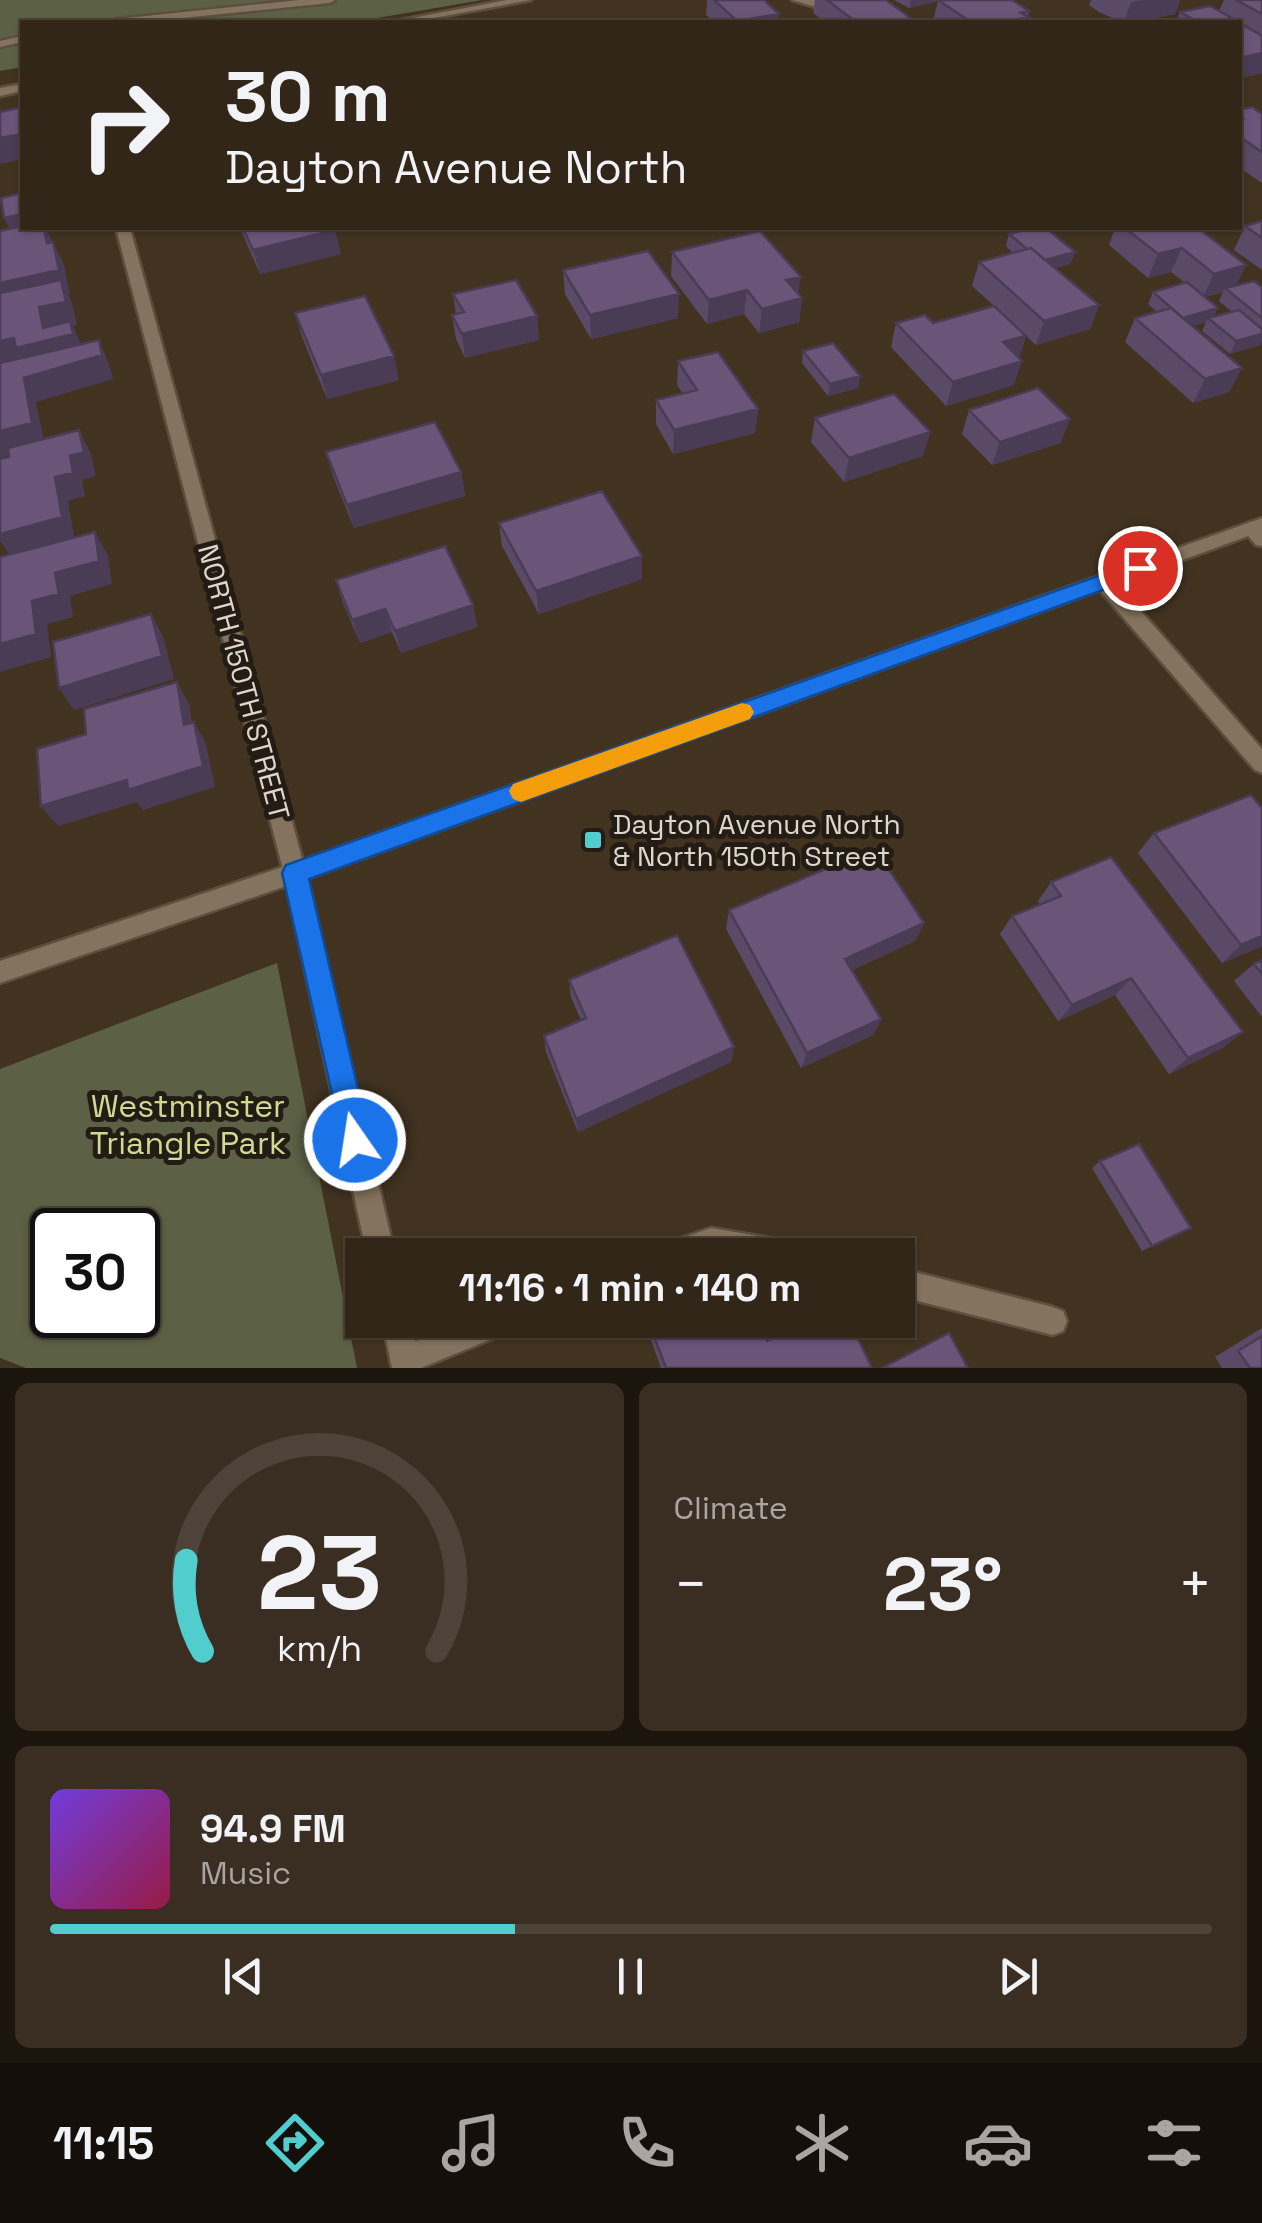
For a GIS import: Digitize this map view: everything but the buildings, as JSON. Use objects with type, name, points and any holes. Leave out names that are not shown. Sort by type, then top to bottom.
[{"type":"street","points":[[136,20],[330,0]]},
{"type":"street","points":[[408,20],[526,0]]},
{"type":"street","points":[[797,0],[819,5],[844,0]]},
{"type":"street","name":"NORTH 150TH STREET","points":[[124,230],[295,873],[377,1238]]},
{"type":"street","points":[[0,972],[295,873],[1103,582],[1258,531]]},
{"type":"street","points":[[1103,582],[1262,764]]},
{"type":"street","points":[[915,1286],[1053,1321]]},
{"type":"street","points":[[400,1338],[406,1364],[463,1338]]},
{"type":"green space","points":[[0,0],[482,0],[366,20],[20,20],[20,67],[0,71]]},
{"type":"green space","name":"Westminster Triangle Park","points":[[277,963],[345,1307],[345,1338],[351,1338],[357,1368],[26,1368],[0,1358],[0,1069]]},
{"type":"slow traffic","points":[[521,791],[742,712]]},
{"type":"place","name":"Dayton Avenue North & North 150th Street","points":[[593,840]]},
{"type":"route","points":[[355,1140],[295,873],[1140,568]]}]
